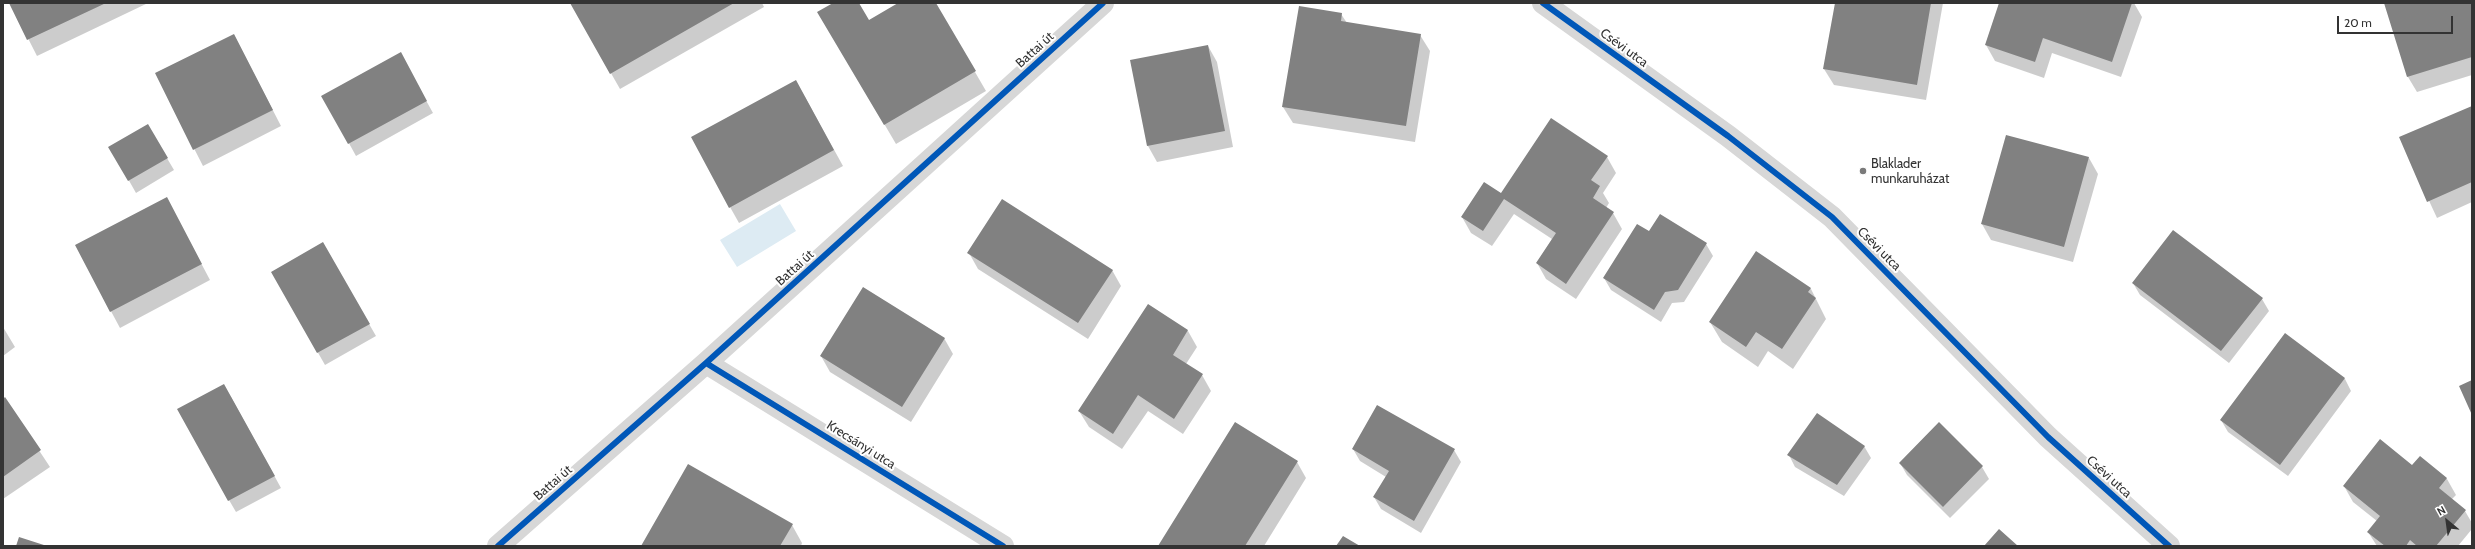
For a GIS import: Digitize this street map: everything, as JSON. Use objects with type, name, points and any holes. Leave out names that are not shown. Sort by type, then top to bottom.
[{"type":"street","name":"Battai út","points":[[498,546],[706,362],[1103,3]]},
{"type":"street","name":"Csévi utca","points":[[1543,3],[1728,136],[1832,217],[2048,437],[2169,546]]},
{"type":"street","name":"Krecsányi utca","points":[[706,362],[1003,546]]},
{"type":"shaded area","points":[[780,204],[796,231],[737,267],[720,240]]},
{"type":"building","points":[[9,3],[106,3],[27,40]]},
{"type":"building","points":[[570,3],[734,3],[610,74]]},
{"type":"building","points":[[833,3],[859,3],[869,20],[898,3],[936,3],[976,71],[884,125],[817,12]]},
{"type":"building","points":[[1835,3],[1931,3],[1917,85],[1823,69]]},
{"type":"building","points":[[1999,3],[2132,3],[2112,62],[2043,38],[2035,62],[1985,45]]},
{"type":"building","points":[[2384,3],[2472,3],[2472,57],[2407,77]]},
{"type":"building","points":[[1299,6],[1342,13],[1341,21],[1421,34],[1406,126],[1282,107]]},
{"type":"building","points":[[234,34],[273,110],[193,150],[155,73]]},
{"type":"building","points":[[1208,45],[1225,131],[1147,146],[1130,60]]},
{"type":"building","points":[[401,52],[427,101],[348,144],[321,96]]},
{"type":"building","points":[[796,80],[834,150],[729,208],[691,137]]},
{"type":"building","points":[[2472,106],[2472,182],[2427,202],[2399,137]]},
{"type":"building","points":[[1551,118],[1608,156],[1591,180],[1600,186],[1593,198],[1614,212],[1566,284],[1536,263],[1556,233],[1504,199],[1483,231],[1461,217],[1484,182],[1501,193]]},
{"type":"building","points":[[148,124],[168,158],[128,181],[108,147]]},
{"type":"building","points":[[2006,135],[2089,157],[2064,247],[1981,224]]},
{"type":"building","points":[[167,197],[202,264],[110,312],[75,245]]},
{"type":"building","points":[[1002,199],[1113,270],[1078,323],[967,253]]},
{"type":"building","points":[[1660,214],[1707,243],[1678,290],[1665,292],[1654,310],[1603,278],[1637,224],[1649,231]]},
{"type":"building","points":[[2173,230],[2263,298],[2221,351],[2132,283]]},
{"type":"building","points":[[323,242],[370,324],[317,353],[271,272]]},
{"type":"building","points":[[1756,251],[1811,288],[1808,292],[1816,298],[1782,349],[1756,332],[1746,347],[1709,322]]},
{"type":"building","points":[[863,287],[945,338],[902,407],[820,356]]},
{"type":"building","points":[[1148,304],[1188,330],[1173,355],[1203,374],[1174,419],[1138,395],[1113,434],[1078,411]]},
{"type":"building","points":[[2285,333],[2345,378],[2280,465],[2220,420]]},
{"type":"building","points":[[2472,380],[2472,415],[2459,386]]},
{"type":"building","points":[[224,384],[275,476],[228,501],[177,409]]},
{"type":"building","points":[[5,397],[41,450],[3,477],[3,399]]},
{"type":"building","points":[[1377,405],[1455,449],[1414,521],[1373,497],[1389,471],[1352,449]]},
{"type":"building","points":[[1817,413],[1865,446],[1837,485],[1787,455]]},
{"type":"building","points":[[1235,422],[1298,461],[1245,546],[1158,546]]},
{"type":"building","points":[[1939,422],[1983,466],[1943,507],[1899,463]]},
{"type":"building","points":[[2380,439],[2412,465],[2420,456],[2447,478],[2439,488],[2466,510],[2436,546],[2417,546],[2410,540],[2406,546],[2385,546],[2367,532],[2380,516],[2343,486]]},
{"type":"building","points":[[688,464],[793,524],[780,546],[641,546]]},
{"type":"building","points":[[1999,529],[2018,546],[1984,546]]},
{"type":"building","points":[[1343,536],[1360,546],[1336,546]]},
{"type":"building","points":[[19,537],[47,546],[16,546]]},
{"type":"cycle path","points":[[498,546],[706,363],[1103,3]]},
{"type":"cycle path","points":[[1543,3],[1728,136],[1832,217],[2048,437],[2169,546]]},
{"type":"cycle path","points":[[706,363],[1003,546]]},
{"type":"place","name":"Blaklader munkaruházat","points":[[1863,171]]}]
